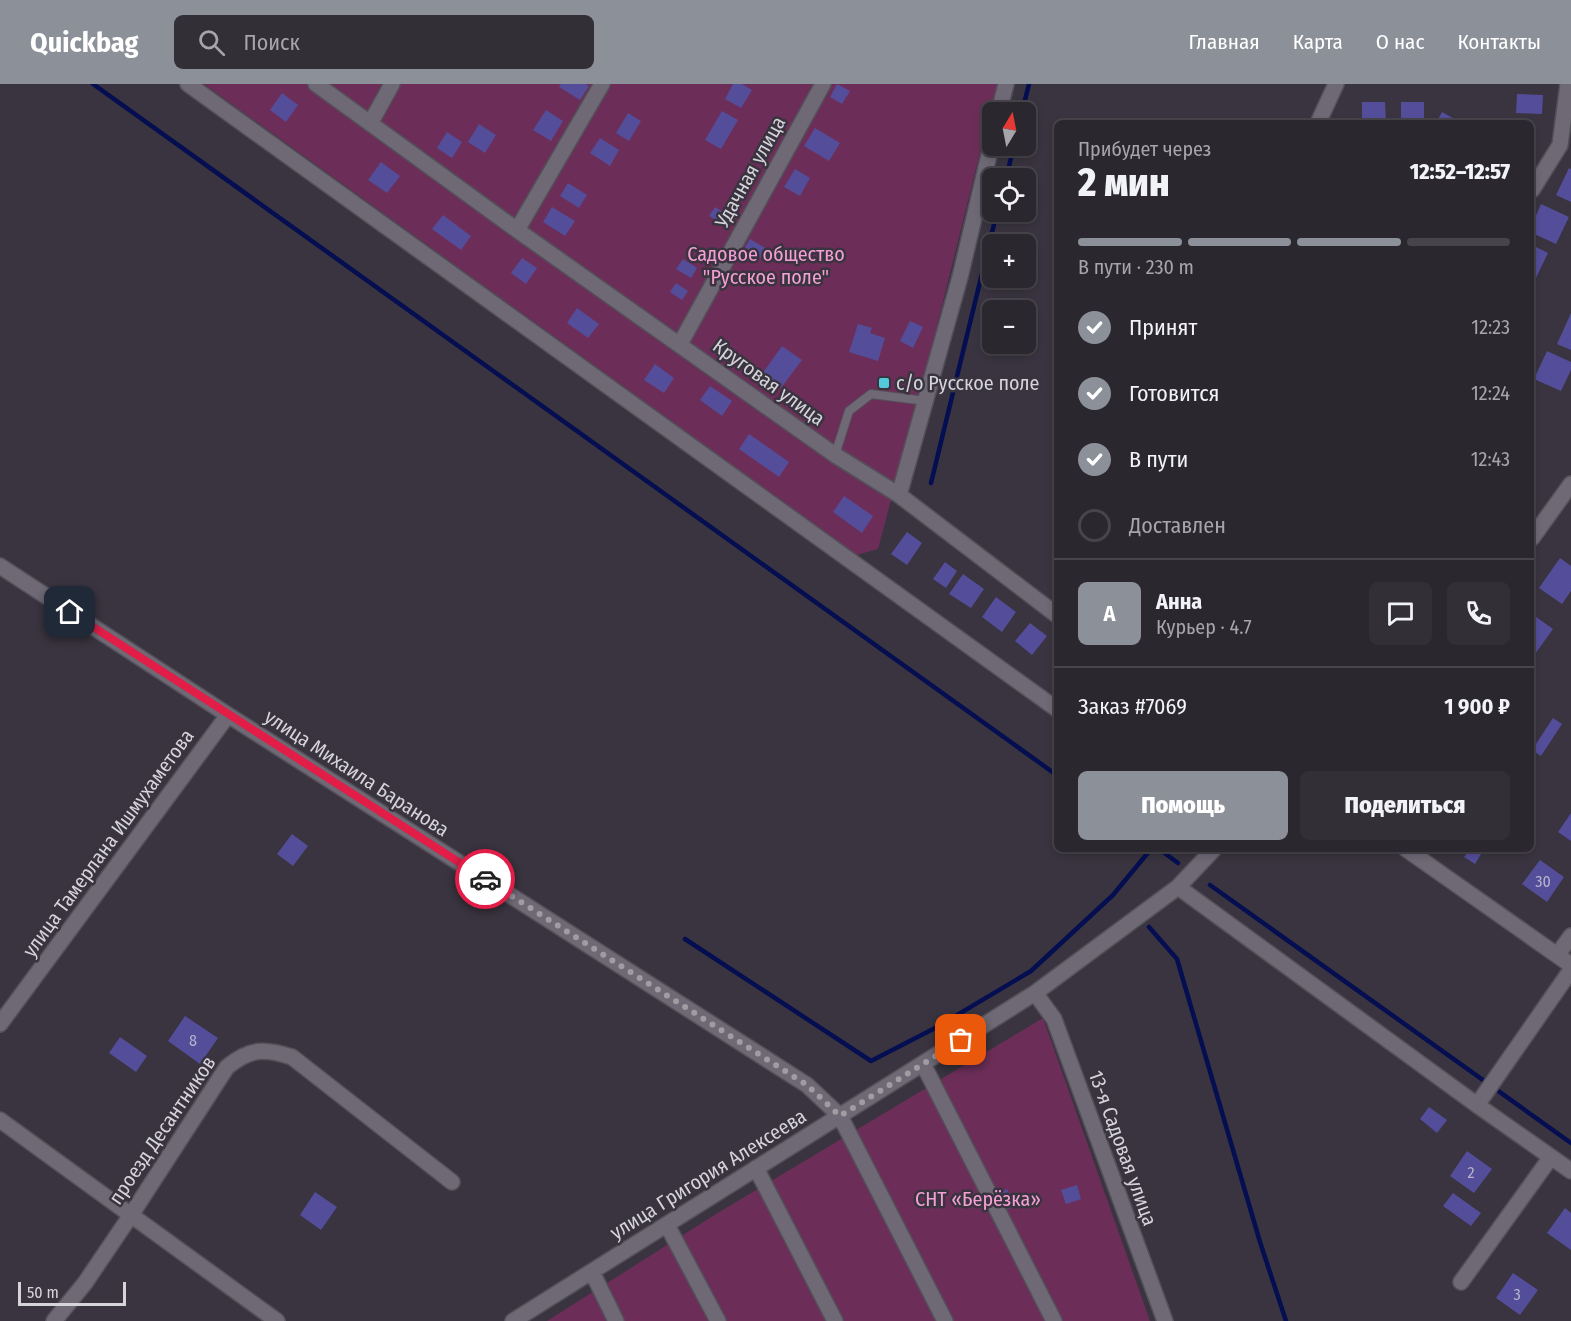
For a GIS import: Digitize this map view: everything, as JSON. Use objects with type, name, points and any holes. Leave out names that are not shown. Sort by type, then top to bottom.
[{"type":"street","points":[[188,84],[1054,707]]},
{"type":"street","name":"Круговая улица","points":[[316,84],[517,230],[835,455],[899,495],[1054,613]]},
{"type":"street","points":[[371,122],[392,84]]},
{"type":"street","points":[[517,230],[602,84]]},
{"type":"street","name":"Удачная улица","points":[[680,344],[823,84]]},
{"type":"street","points":[[1002,102],[1006,84]]},
{"type":"street","points":[[1319,120],[1336,84]]},
{"type":"street","points":[[1534,187],[1560,145],[1568,84]]},
{"type":"street","points":[[899,495],[960,277],[989,156]]},
{"type":"street","points":[[1534,535],[1571,484]]},
{"type":"street","name":"улица Михаила Баранова","points":[[0,566],[228,715],[807,1085],[840,1116],[945,1321]]},
{"type":"street","name":"улица Тамерлана Ишмухаметова","points":[[0,1024],[228,715]]},
{"type":"street","name":"улица Григория Алексеева","points":[[513,1321],[1035,993],[1178,887],[1211,852]]},
{"type":"street","points":[[1410,852],[1571,965]]},
{"type":"street","points":[[1178,887],[1571,1171]]},
{"type":"street","points":[[1558,954],[1571,936]]},
{"type":"street","points":[[1477,1105],[1571,970]]},
{"type":"street","name":"13-я Садовая улица","points":[[1035,993],[1054,1019],[1165,1321]]},
{"type":"street","name":"проезд Десантников","points":[[54,1321],[85,1283],[227,1066],[236,1059],[255,1051],[275,1052],[292,1057],[452,1182]]},
{"type":"street","points":[[923,1064],[1054,1321]]},
{"type":"street","points":[[0,1120],[277,1321]]},
{"type":"street","points":[[1461,1282],[1551,1156]]},
{"type":"street","points":[[756,1168],[835,1321]]},
{"type":"street","points":[[667,1225],[718,1321]]},
{"type":"street","points":[[592,1272],[616,1321]]},
{"type":"lane","points":[[835,455],[849,411],[871,394],[926,401]]},
{"type":"green space","name":"Садовое общество \"Русское поле\"","points":[[204,84],[997,84],[993,102],[982,102],[982,144],[929,358],[878,549],[857,555]]},
{"type":"green space","name":"СНТ «Берёзка»","points":[[1043,1018],[1150,1321],[547,1321],[716,1214]]},
{"type":"building","points":[[561,84],[589,86],[580,100],[559,87]]},
{"type":"building","points":[[733,84],[742,84],[752,90],[741,108],[725,99]]},
{"type":"building","points":[[837,84],[850,91],[842,104],[830,97]]},
{"type":"building","points":[[282,93],[298,105],[286,122],[270,110]]},
{"type":"building","points":[[1517,94],[1543,95],[1542,114],[1516,113]]},
{"type":"building","points":[[1362,102],[1385,102],[1386,120],[1362,120]]},
{"type":"building","points":[[1401,102],[1424,102],[1424,120],[1401,120]]},
{"type":"building","points":[[546,110],[563,121],[551,141],[533,130]]},
{"type":"building","points":[[722,111],[738,120],[721,149],[705,140]]},
{"type":"building","points":[[1442,112],[1457,120],[1438,120]]},
{"type":"building","points":[[628,113],[641,121],[629,141],[616,133]]},
{"type":"building","points":[[479,124],[496,135],[485,153],[468,142]]},
{"type":"building","points":[[815,128],[840,143],[829,161],[804,146]]},
{"type":"building","points":[[447,132],[462,142],[452,158],[437,148]]},
{"type":"building","points":[[600,138],[619,150],[610,166],[590,153]]},
{"type":"building","points":[[381,162],[400,176],[387,193],[368,180]]},
{"type":"building","points":[[1569,168],[1571,169],[1571,202],[1556,195]]},
{"type":"building","points":[[795,169],[810,178],[800,196],[784,187]]},
{"type":"building","points":[[568,183],[587,195],[579,208],[560,196]]},
{"type":"building","points":[[1541,204],[1569,217],[1556,244],[1534,234],[1534,220]]},
{"type":"building","points":[[552,207],[575,221],[565,236],[543,222]]},
{"type":"building","points":[[715,207],[726,214],[721,223],[709,216]]},
{"type":"building","points":[[443,215],[471,236],[461,250],[432,229]]},
{"type":"building","points":[[750,239],[767,249],[761,258],[745,247]]},
{"type":"building","points":[[1534,246],[1548,253],[1534,279]]},
{"type":"building","points":[[522,258],[537,268],[526,284],[511,273]]},
{"type":"building","points":[[683,259],[697,268],[691,278],[676,269]]},
{"type":"building","points":[[676,283],[688,291],[682,300],[670,292]]},
{"type":"building","points":[[577,308],[599,324],[588,338],[567,323]]},
{"type":"building","points":[[1571,313],[1571,350],[1557,344]]},
{"type":"building","points":[[910,321],[923,327],[913,348],[900,341]]},
{"type":"building","points":[[858,324],[872,328],[870,333],[885,338],[878,361],[849,352]]},
{"type":"building","points":[[782,346],[802,360],[781,388],[762,374]]},
{"type":"building","points":[[1547,351],[1571,362],[1571,370],[1561,391],[1534,379]]},
{"type":"building","points":[[655,364],[674,378],[664,393],[644,380]]},
{"type":"building","points":[[710,386],[732,401],[722,416],[700,400]]},
{"type":"building","points":[[749,434],[789,462],[779,477],[739,449]]},
{"type":"building","points":[[844,496],[873,516],[862,533],[833,512]]},
{"type":"building","points":[[907,532],[922,543],[907,565],[891,554]]},
{"type":"building","points":[[1560,558],[1571,566],[1571,591],[1562,604],[1539,588]]},
{"type":"building","points":[[945,562],[957,571],[946,588],[933,579]]},
{"type":"building","points":[[963,574],[984,589],[971,608],[949,594]]},
{"type":"building","points":[[996,597],[1016,612],[1002,632],[982,617]]},
{"type":"building","points":[[1534,615],[1553,629],[1534,653]]},
{"type":"building","points":[[1030,623],[1047,636],[1032,655],[1015,641]]},
{"type":"building","points":[[1553,718],[1562,724],[1541,756],[1534,751],[1534,747]]},
{"type":"building","points":[[1571,813],[1571,841],[1558,832]]},
{"type":"building","points":[[292,834],[308,846],[293,866],[277,854]]},
{"type":"building","points":[[1468,852],[1482,852],[1475,864],[1464,857]]},
{"type":"building","points":[[1540,860],[1564,877],[1547,902],[1522,884]]},
{"type":"building","points":[[185,1016],[218,1038],[200,1064],[168,1041]]},
{"type":"building","points":[[120,1037],[147,1056],[136,1072],[109,1053]]},
{"type":"building","points":[[1429,1107],[1447,1120],[1437,1133],[1420,1119]]},
{"type":"building","points":[[1467,1151],[1492,1169],[1474,1193],[1450,1176]]},
{"type":"building","points":[[1077,1185],[1081,1199],[1066,1204],[1061,1190]]},
{"type":"building","points":[[1007,1189],[1016,1205],[1003,1212],[994,1197]]},
{"type":"building","points":[[315,1192],[337,1207],[321,1230],[300,1215]]},
{"type":"building","points":[[1453,1193],[1481,1213],[1471,1226],[1443,1206]]},
{"type":"building","points":[[1565,1208],[1571,1213],[1571,1250],[1547,1233]]},
{"type":"building","points":[[1513,1273],[1538,1290],[1520,1315],[1496,1298]]},
{"type":"waterway","points":[[93,84],[1054,773]]},
{"type":"waterway","points":[[1024,102],[1029,84]]},
{"type":"waterway","points":[[1008,168],[1012,156]]},
{"type":"waterway","points":[[931,483],[995,222]]},
{"type":"waterway","points":[[685,939],[871,1061],[937,1027],[1031,971],[1113,895],[1149,852]]},
{"type":"waterway","points":[[1163,852],[1178,863]]},
{"type":"waterway","points":[[1210,885],[1571,1143]]},
{"type":"waterway","points":[[1149,927],[1177,959],[1260,1242],[1286,1321]]},
{"type":"way so far","points":[[485,879],[807,1085],[840,1116],[961,1040]]},
{"type":"place","name":"с/о Русское поле","points":[[884,383]]},
{"type":"route","points":[[70,612],[485,879]]}]
